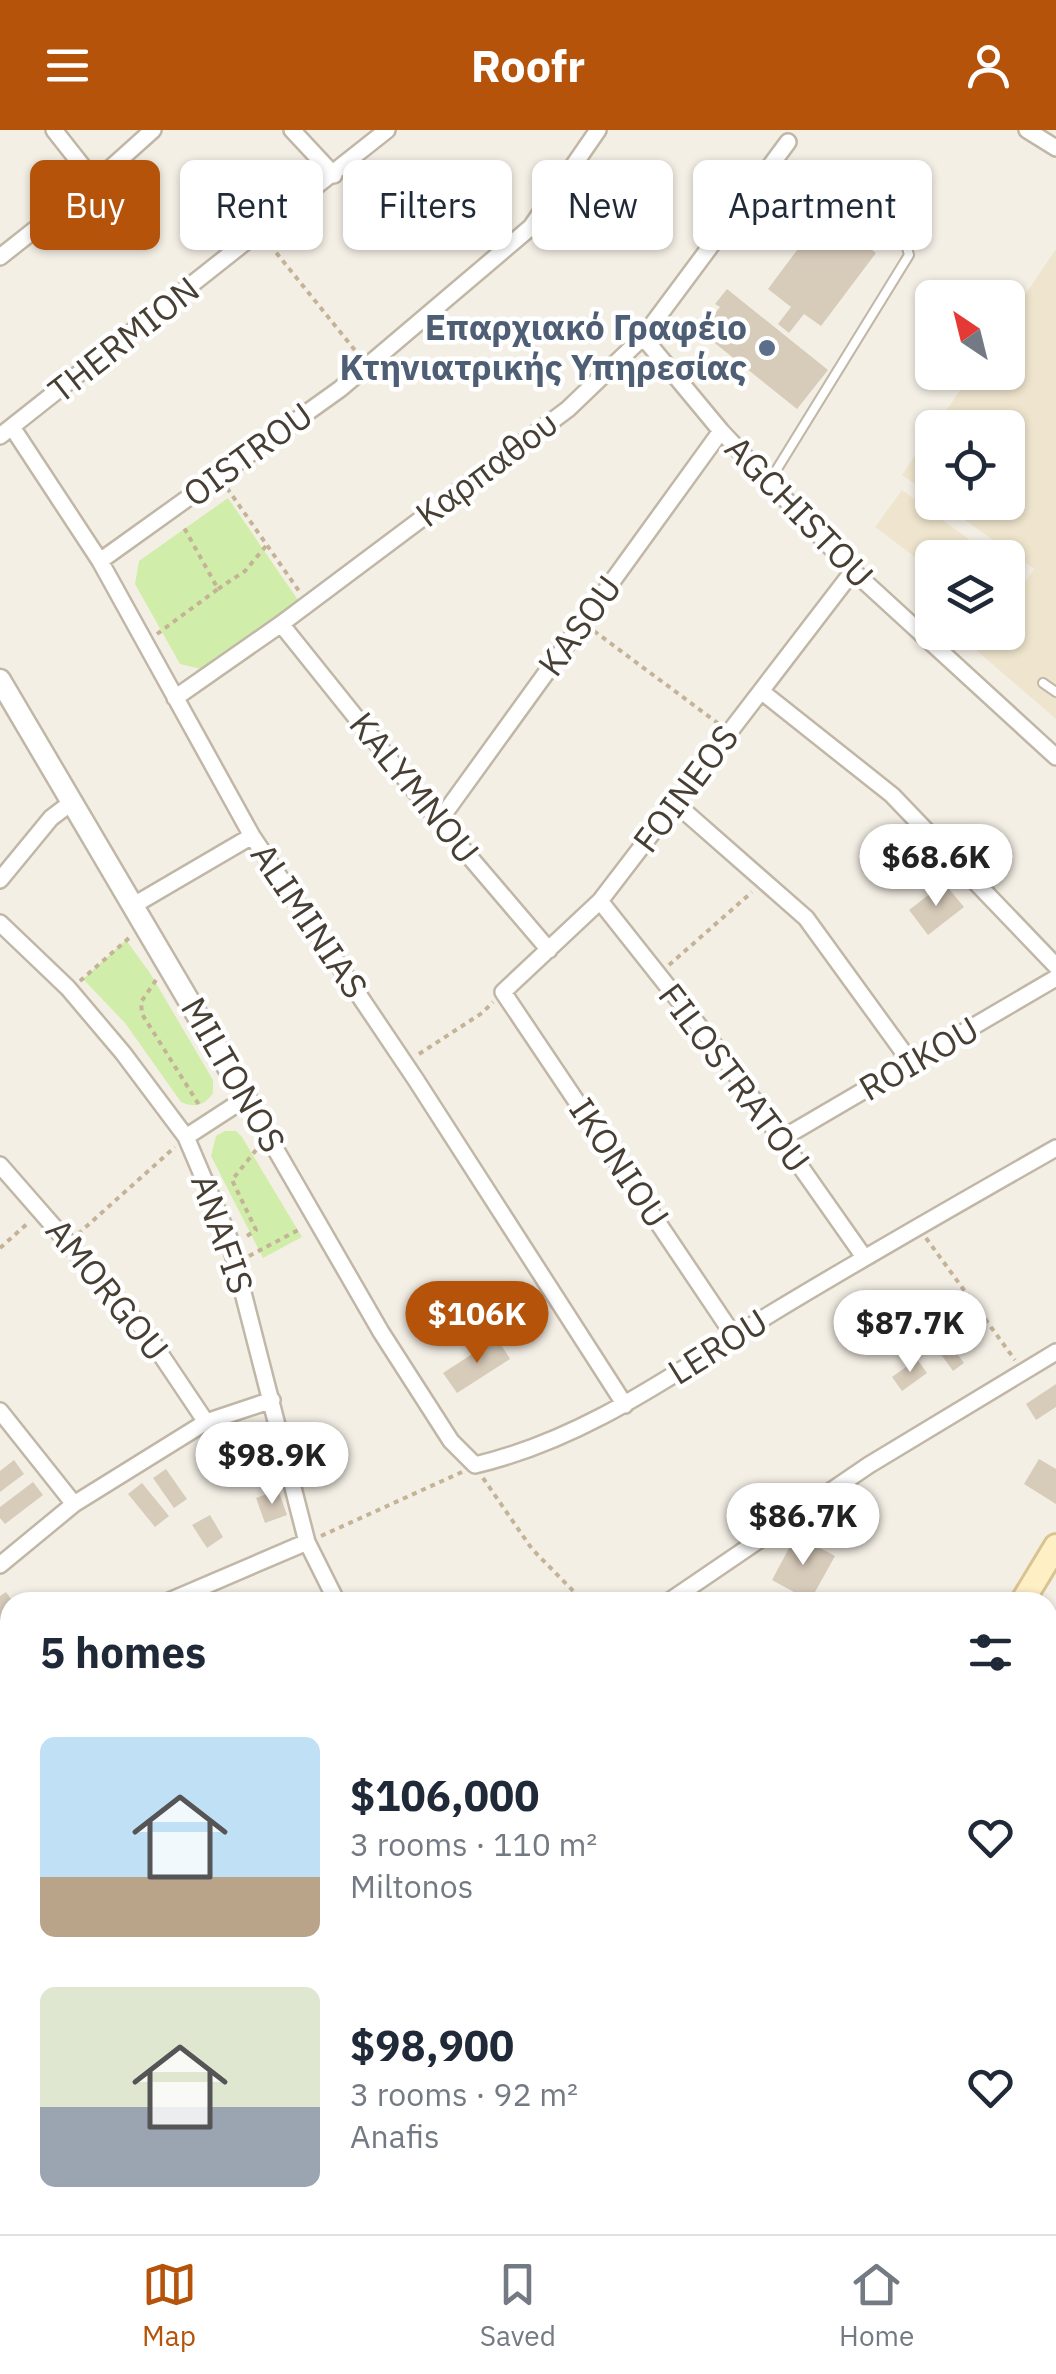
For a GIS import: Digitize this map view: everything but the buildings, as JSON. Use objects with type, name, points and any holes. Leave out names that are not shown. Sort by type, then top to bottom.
[{"type":"main road","points":[[1028,1592],[1056,1546]]},
{"type":"street","points":[[54,130],[77,160]]},
{"type":"street","points":[[119,160],[153,130]]},
{"type":"street","points":[[292,130],[334,174]]},
{"type":"street","name":"THERMION","points":[[323,183],[387,130]]},
{"type":"street","name":"OISTROU","points":[[100,561],[368,366],[531,228],[598,130]]},
{"type":"street","points":[[1026,130],[1056,148]]},
{"type":"street","name":"Καρπαθου","points":[[774,160],[788,142]]},
{"type":"street","points":[[0,257],[30,233]]},
{"type":"street","name":"THERMION","points":[[6,431],[237,250]]},
{"type":"street","name":"Καρπαθου","points":[[175,698],[281,624],[568,409],[642,337],[707,250]]},
{"type":"street","name":"AGCHISTOU","points":[[642,337],[720,431],[853,570],[1056,757]]},
{"type":"street","name":"ALIMINIAS","points":[[6,431],[100,561],[252,836],[625,1405]]},
{"type":"street","name":"KASOU","points":[[439,821],[720,431]]},
{"type":"street","name":"FOINEOS","points":[[503,992],[600,901],[853,570]]},
{"type":"street","name":"KALYMNOU","points":[[281,624],[439,821],[549,950]]},
{"type":"street","name":"MILTONOS","points":[[0,680],[382,1332],[452,1440],[475,1465]]},
{"type":"street","points":[[761,690],[892,795],[1056,966]]},
{"type":"street","points":[[0,880],[52,818],[72,802]]},
{"type":"street","points":[[676,802],[806,918],[912,1064]]},
{"type":"street","points":[[134,905],[252,836]]},
{"type":"street","name":"FILOSTRATOU","points":[[600,901],[722,1055],[864,1257]]},
{"type":"street","name":"ANAFIS","points":[[0,922],[68,988],[186,1137],[229,1238],[307,1542],[332,1592]]},
{"type":"street","name":"ROIKOU","points":[[781,1139],[1056,978]]},
{"type":"street","name":"IKONIOU","points":[[503,992],[734,1336]]},
{"type":"street","points":[[186,1137],[246,1098]]},
{"type":"street","name":"LEROU","points":[[475,1465],[506,1460],[557,1440],[625,1405],[864,1257],[1056,1148]]},
{"type":"street","name":"AMORGOU","points":[[0,1165],[146,1330],[206,1422]]},
{"type":"street","points":[[683,1592],[870,1464],[1056,1352]]},
{"type":"street","points":[[0,1564],[74,1504],[206,1422],[272,1400]]},
{"type":"street","points":[[0,1411],[74,1504]]},
{"type":"street","points":[[190,1592],[307,1542]]},
{"type":"lane","points":[[768,482],[909,256],[908,250]]},
{"type":"lane","points":[[1043,683],[1056,692]]},
{"type":"path","points":[[275,250],[368,366]]},
{"type":"path","points":[[219,476],[307,604]]},
{"type":"path","points":[[173,509],[218,589]]},
{"type":"path","points":[[145,642],[245,571],[267,545]]},
{"type":"path","points":[[582,623],[730,731]]},
{"type":"path","points":[[658,975],[764,881]]},
{"type":"path","points":[[80,981],[132,936]]},
{"type":"path","points":[[157,978],[142,1002],[142,1014],[201,1108]]},
{"type":"path","points":[[405,1064],[482,1013],[503,992]]},
{"type":"path","points":[[69,1242],[186,1137]]},
{"type":"path","points":[[248,1236],[256,1230],[232,1180],[258,1148]]},
{"type":"path","points":[[0,1248],[42,1210]]},
{"type":"path","points":[[236,1263],[317,1220]]},
{"type":"path","points":[[918,1227],[1023,1372]]},
{"type":"path","points":[[307,1542],[475,1465],[532,1549],[574,1592]]},
{"type":"shaded area","points":[[1056,249],[1056,719],[977,651],[1025,650],[1025,582],[1034,569],[1025,563],[1025,540],[993,540],[965,520],[1025,520],[1025,410],[946,410],[960,390],[1025,390],[1025,295]]},
{"type":"shaded area","points":[[915,456],[915,484],[902,475]]},
{"type":"shaded area","points":[[902,490],[915,500],[915,520],[943,520],[970,540],[915,540],[915,557],[875,527]]},
{"type":"green space","points":[[228,498],[300,603],[201,669],[180,664],[135,584],[139,561]]},
{"type":"green space","points":[[126,940],[213,1080],[213,1093],[203,1103],[181,1102],[125,1023],[83,979]]},
{"type":"green space","points":[[236,1131],[242,1137],[302,1237],[263,1258],[211,1156],[216,1136]]},
{"type":"place","name":"Επαρχιακό Γραφέιο Κτηνιατρικής Υπηρεσίας","points":[[767,348]]}]
